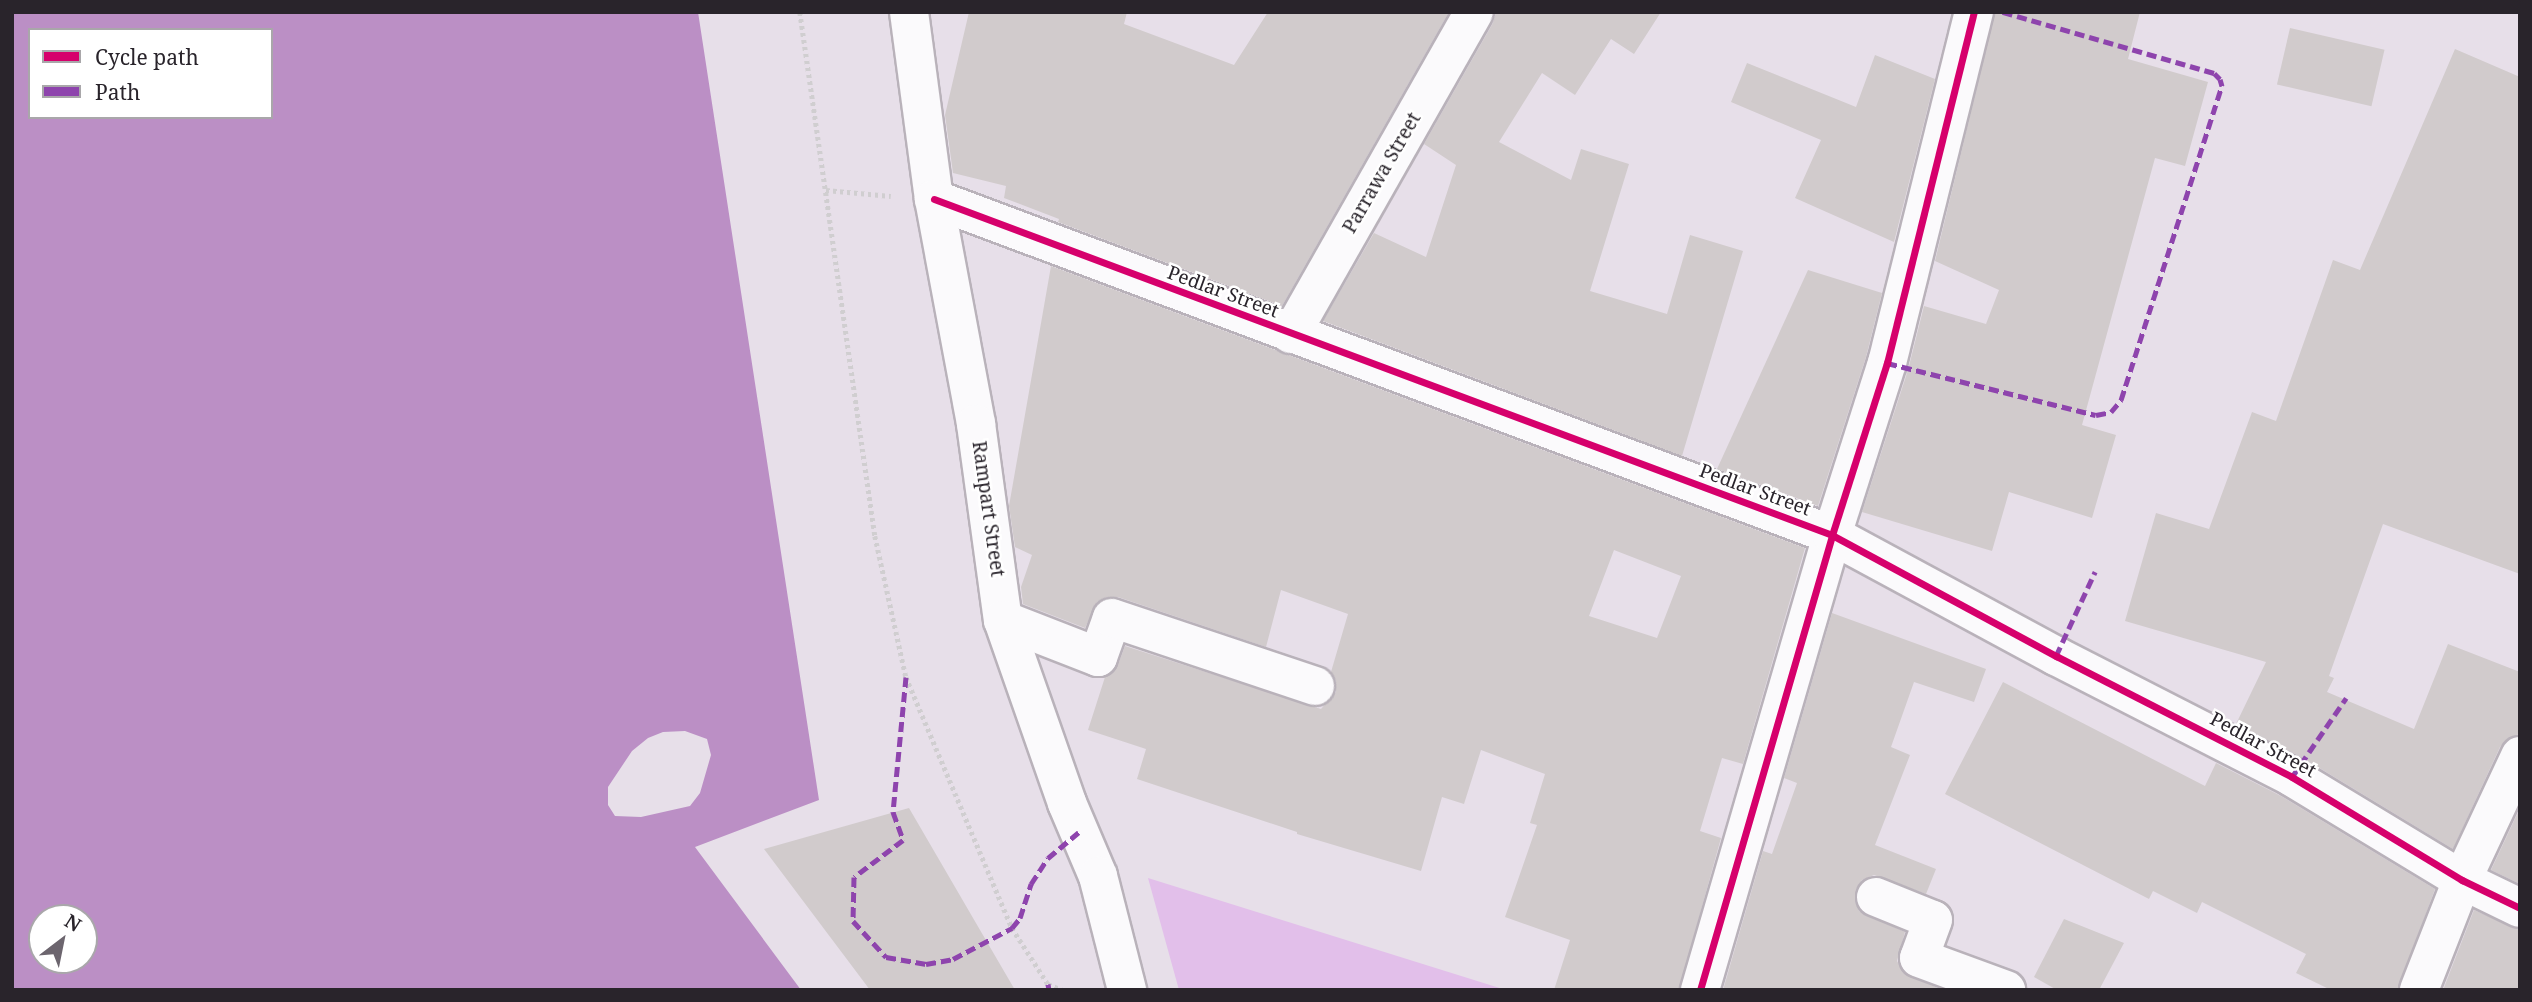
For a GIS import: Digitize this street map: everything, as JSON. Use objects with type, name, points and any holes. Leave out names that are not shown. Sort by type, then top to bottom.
[{"type":"street","name":"Rampart Street","points":[[909,12],[934,199],[976,424],[1003,620],[1068,803],[1098,876],[1127,990]]},
{"type":"street","points":[[1700,990],[1832,535],[1887,363],[1974,12]]},
{"type":"street","name":"Parrawa Street","points":[[1291,334],[1463,16]]},
{"type":"street","name":"Pedlar Street","points":[[934,199],[1832,535],[2056,656],[2292,777],[2462,880],[2520,908]]},
{"type":"street","points":[[1003,620],[1098,657],[1112,618],[1315,685]]},
{"type":"street","points":[[2418,990],[2462,880],[2520,757]]},
{"type":"street","points":[[1876,897],[1933,920],[1919,958],[2006,990]]},
{"type":"path","points":[[800,12],[875,536],[906,677],[1012,928],[1046,987],[1063,990]]},
{"type":"path","points":[[826,190],[934,199]]},
{"type":"shaded area","points":[[12,12],[698,12],[819,800],[695,847],[801,990],[12,990]],"holes":[[[685,731],[707,739],[711,755],[700,793],[690,806],[641,817],[615,816],[608,805],[608,787],[632,751],[648,738],[663,732]]]},
{"type":"shaded area","points":[[1148,878],[1506,990],[1179,990]]},
{"type":"building","points":[[969,12],[1127,12],[1124,24],[1234,65],[1268,12],[1449,12],[1282,306],[1058,222],[1059,219],[1004,198],[1006,186],[953,173],[945,115]]},
{"type":"building","points":[[1496,12],[1661,12],[1634,54],[1611,39],[1575,95],[1542,73],[1499,142],[1571,180],[1581,149],[1629,164],[1590,291],[1667,314],[1690,235],[1743,251],[1682,456],[1323,321],[1374,233],[1426,257],[1456,165],[1424,144],[1493,23]]},
{"type":"building","points":[[1995,12],[2140,12],[2128,59],[2208,82],[2185,166],[2155,158],[2082,425],[2116,435],[2092,518],[2009,492],[1992,551],[1862,512],[1908,370],[1924,306],[1986,324],[1999,290],[1935,261]]},
{"type":"building","points":[[2290,28],[2385,50],[2371,106],[2277,85]]},
{"type":"building","points":[[2455,49],[2520,77],[2520,574],[2383,524],[2329,676],[2334,678],[2327,692],[2414,729],[2448,644],[2520,672],[2520,734],[2508,738],[2500,747],[2453,849],[2303,758],[2236,724],[2266,662],[2125,621],[2156,513],[2209,529],[2252,412],[2276,421],[2333,260],[2360,270]]},
{"type":"building","points":[[1875,55],[1935,79],[1894,242],[1795,198],[1821,140],[1731,102],[1747,63],[1856,107]]},
{"type":"building","points":[[1051,266],[1805,548],[1743,764],[1722,758],[1700,831],[1721,838],[1679,990],[1554,990],[1570,940],[1505,917],[1537,825],[1530,823],[1545,774],[1481,750],[1464,804],[1442,797],[1421,871],[1297,834],[1137,779],[1146,749],[1088,730],[1105,677],[1118,665],[1125,646],[1321,709],[1336,692],[1336,681],[1331,672],[1348,614],[1281,590],[1266,647],[1118,597],[1107,597],[1097,602],[1085,628],[1023,604],[1021,587],[1032,555],[1015,547],[1009,506]],"holes":[[[1614,550],[1681,576],[1657,638],[1589,616]]]},
{"type":"building","points":[[1808,270],[1882,293],[1866,357],[1818,506],[1717,469]]},
{"type":"building","points":[[1832,613],[1986,669],[1974,702],[1914,682],[1891,747],[1910,755],[1875,845],[1936,869],[1926,894],[1874,875],[1862,880],[1856,889],[1855,901],[1859,911],[1905,932],[1897,961],[1903,972],[1942,990],[1723,990],[1763,851],[1772,854],[1797,783],[1784,778]]},
{"type":"building","points":[[2003,682],[2205,786],[2216,763],[2281,796],[2435,889],[2398,990],[2331,990],[2296,973],[2306,954],[2202,902],[2197,913],[2153,891],[2149,899],[1945,794]]},
{"type":"building","points":[[909,808],[1015,990],[870,990],[764,849]]},
{"type":"building","points":[[2520,808],[2520,884],[2491,870]]},
{"type":"building","points":[[2474,910],[2520,930],[2520,990],[2443,990]]},
{"type":"building","points":[[2064,919],[2124,943],[2099,990],[2057,990],[2034,977]]},
{"type":"marked path","points":[[1887,363],[2096,415],[2111,412],[2121,400],[2222,86],[2220,79],[2214,73],[2002,12]]},
{"type":"marked path","points":[[2056,656],[2095,572]]},
{"type":"marked path","points":[[906,677],[893,812],[903,840],[854,877],[853,921],[886,957],[926,964],[953,959],[1012,928],[1020,918],[1031,884],[1048,858],[1079,832]]},
{"type":"marked path","points":[[2292,777],[2346,698]]},
{"type":"marked path","points":[[1048,984],[1049,990]]},
{"type":"cycle path","points":[[1700,990],[1832,535],[1887,363],[1974,12]]},
{"type":"cycle path","points":[[934,199],[1832,535],[2056,656],[2292,777],[2462,880],[2520,908]]}]
